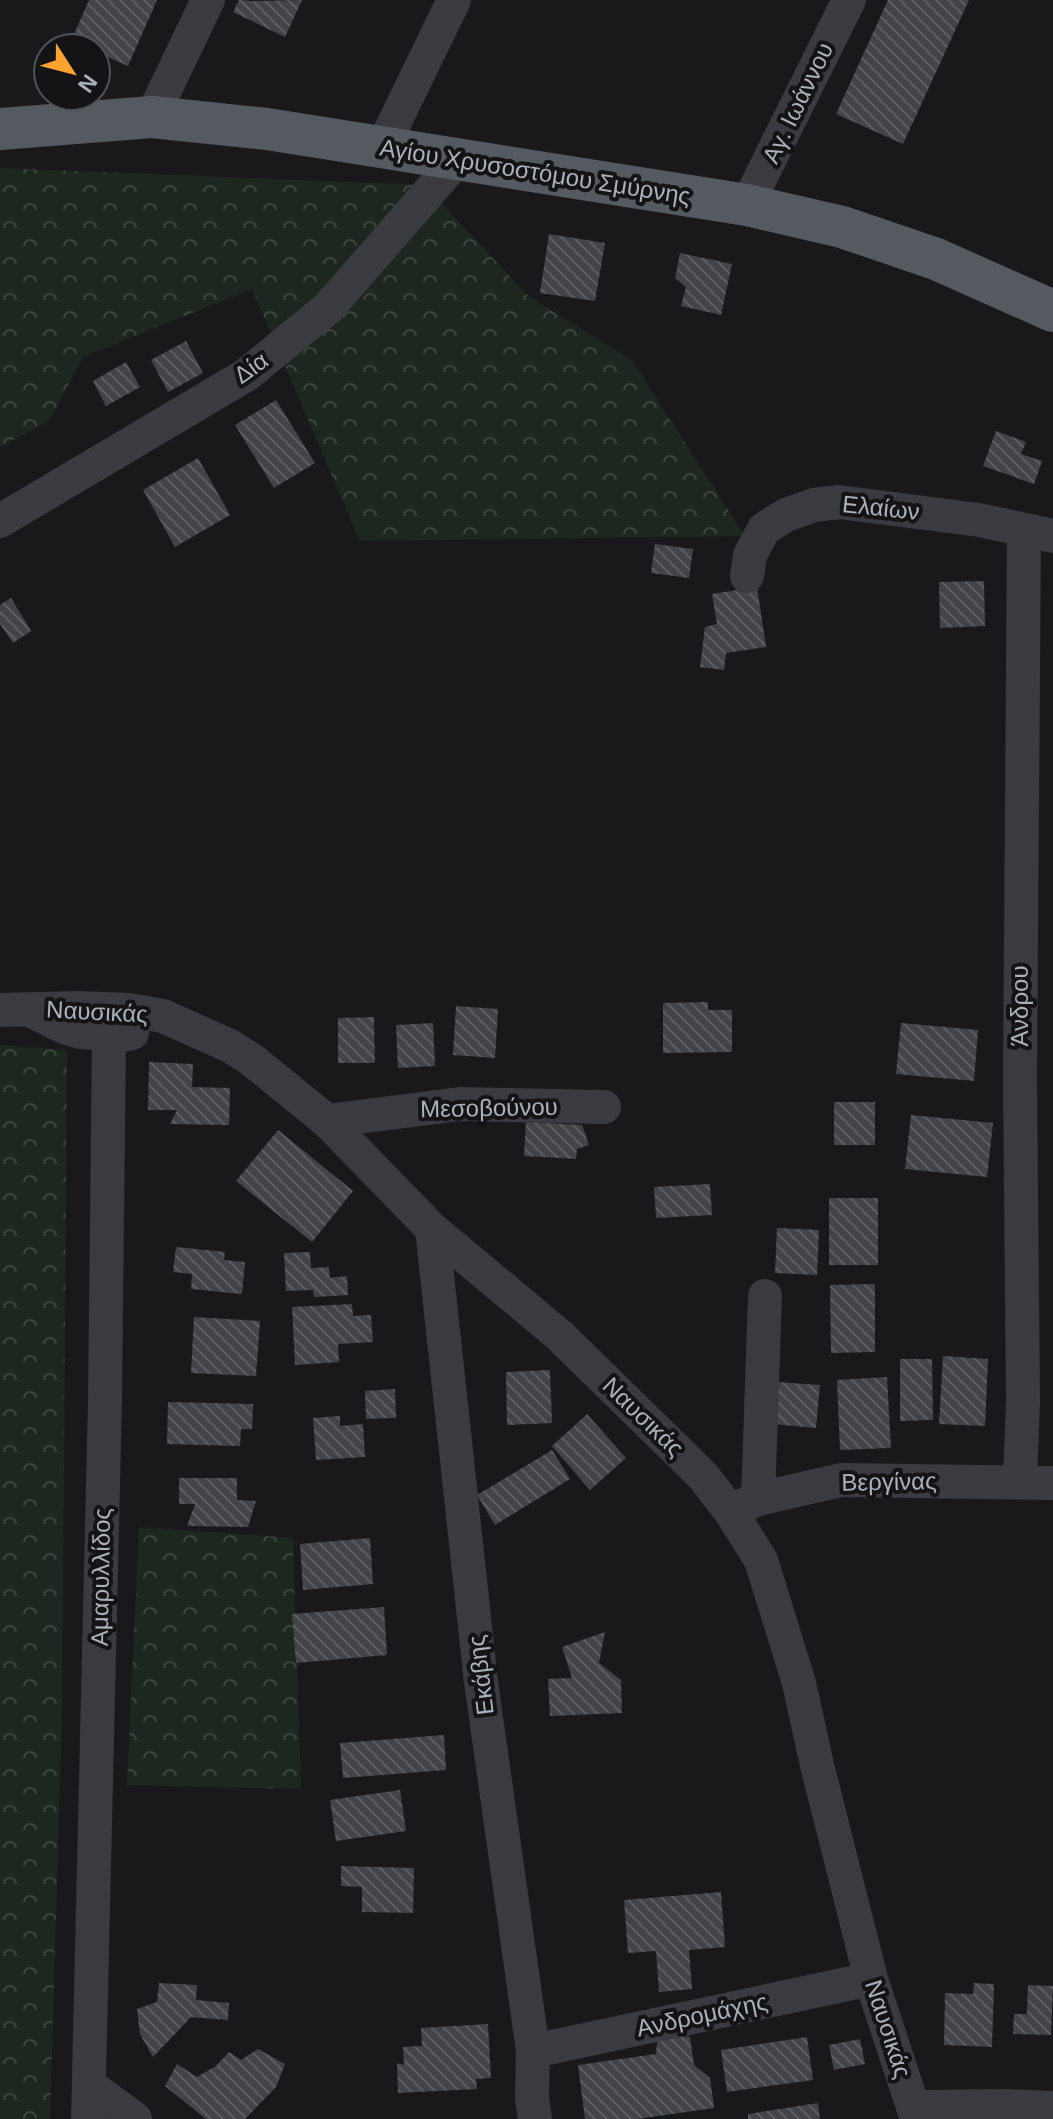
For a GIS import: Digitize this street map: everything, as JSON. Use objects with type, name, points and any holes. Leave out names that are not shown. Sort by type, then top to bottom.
[{"type":"main road","name":"Αγίου Χρυσοστόμου Σμύρνης","points":[[0,129],[152,117],[267,129],[747,205],[842,227],[1050,302]]},
{"type":"street","points":[[152,117],[208,0]]},
{"type":"street","points":[[382,148],[454,0]]},
{"type":"street","name":"Αγ. Ιωάννου","points":[[747,205],[849,0]]},
{"type":"street","name":"Δία","points":[[0,521],[246,375],[328,308],[457,160]]},
{"type":"street","name":"Ελαίων","points":[[747,576],[750,555],[764,529],[786,515],[814,505],[839,502],[979,520],[1038,533]]},
{"type":"street","name":"Άνδρου","points":[[1037,1482],[1023,1402],[1020,1049],[1038,533]]},
{"type":"street","points":[[13,1009],[72,1031],[128,1035],[163,1016]]},
{"type":"street","name":"Ναυσικάς","points":[[13,1009],[129,1010],[163,1016],[230,1046],[252,1060],[327,1121],[432,1229],[559,1335],[703,1476],[744,1505],[799,1683],[871,1979],[915,2113]]},
{"type":"street","name":"Αμαρυλλίδος","points":[[88,2119],[105,1400],[109,1034]]},
{"type":"street","name":"Μεσοβούνου","points":[[327,1121],[460,1104],[604,1107]]},
{"type":"street","name":"Εκάβης","points":[[432,1229],[481,1682],[533,2051],[535,2119]]},
{"type":"street","points":[[744,1505],[765,1296]]},
{"type":"street","name":"Βεργίνας","points":[[744,1505],[841,1480],[1037,1482]]},
{"type":"street","name":"Ανδρομάχης","points":[[533,2051],[871,1979]]},
{"type":"street","points":[[89,2085],[135,2119]]},
{"type":"street","points":[[915,2113],[1009,2106],[1053,2108]]},
{"type":"green space","points":[[0,168],[425,185],[528,296],[632,360],[745,536],[360,541],[252,289],[83,357],[49,421],[0,447]]},
{"type":"green space","points":[[0,1045],[67,1050],[62,1713],[50,2119],[0,2119]]},
{"type":"green space","points":[[139,1527],[293,1538],[301,1789],[127,1785]]},
{"type":"building","points":[[89,0],[157,0],[128,66],[112,59],[112,32],[75,32]]},
{"type":"building","points":[[239,0],[302,0],[285,37],[233,12]]},
{"type":"building","points":[[888,0],[969,0],[903,144],[836,114]]},
{"type":"building","points":[[549,234],[605,243],[595,301],[540,293]]},
{"type":"building","points":[[680,253],[732,264],[721,315],[681,306],[686,287],[675,278]]},
{"type":"building","points":[[186,341],[203,373],[168,392],[151,360]]},
{"type":"building","points":[[126,362],[140,387],[106,406],[93,381]]},
{"type":"building","points":[[276,400],[315,463],[274,488],[235,425]]},
{"type":"building","points":[[996,431],[1026,442],[1021,454],[1042,461],[1034,484],[983,466]]},
{"type":"building","points":[[198,458],[230,515],[175,547],[143,490]]},
{"type":"building","points":[[655,544],[693,549],[689,578],[651,573]]},
{"type":"building","points":[[984,581],[985,626],[940,628],[939,582]]},
{"type":"building","points":[[757,587],[766,647],[726,653],[724,670],[700,667],[705,627],[717,624],[712,594]]},
{"type":"building","points":[[11,598],[31,631],[13,643],[0,624],[0,605]]},
{"type":"building","points":[[708,1002],[708,1010],[732,1010],[732,1052],[663,1053],[663,1003]]},
{"type":"building","points":[[456,1006],[498,1009],[495,1058],[453,1055]]},
{"type":"building","points":[[374,1017],[375,1063],[338,1063],[338,1018]]},
{"type":"building","points":[[433,1023],[435,1066],[398,1068],[396,1025]]},
{"type":"building","points":[[901,1023],[978,1030],[974,1081],[896,1074]]},
{"type":"building","points":[[149,1062],[193,1064],[192,1087],[230,1088],[229,1125],[170,1124],[177,1110],[148,1110]]},
{"type":"building","points":[[834,1102],[875,1102],[875,1145],[834,1145]]},
{"type":"building","points":[[911,1115],[993,1123],[987,1177],[905,1169]]},
{"type":"building","points":[[526,1122],[582,1125],[589,1145],[577,1149],[576,1159],[524,1156]]},
{"type":"building","points":[[278,1130],[353,1191],[312,1242],[236,1181]]},
{"type":"building","points":[[710,1184],[712,1215],[656,1218],[654,1187]]},
{"type":"building","points":[[829,1198],[878,1198],[878,1265],[829,1265]]},
{"type":"building","points":[[777,1228],[819,1230],[817,1275],[775,1273]]},
{"type":"building","points":[[176,1247],[225,1252],[224,1260],[245,1262],[242,1294],[191,1289],[192,1274],[173,1272]]},
{"type":"building","points":[[310,1252],[311,1268],[329,1267],[330,1278],[347,1276],[348,1295],[314,1297],[313,1290],[286,1291],[284,1253]]},
{"type":"building","points":[[875,1284],[875,1352],[831,1353],[830,1285]]},
{"type":"building","points":[[352,1304],[353,1316],[371,1315],[373,1342],[338,1344],[339,1362],[295,1365],[292,1307]]},
{"type":"building","points":[[194,1317],[260,1321],[256,1376],[191,1373]]},
{"type":"building","points":[[943,1356],[988,1359],[985,1426],[939,1424]]},
{"type":"building","points":[[900,1359],[932,1359],[933,1420],[900,1421]]},
{"type":"building","points":[[550,1370],[552,1423],[507,1425],[506,1372]]},
{"type":"building","points":[[887,1377],[891,1448],[840,1450],[837,1380]]},
{"type":"building","points":[[777,1382],[820,1385],[816,1428],[773,1424]]},
{"type":"building","points":[[395,1389],[396,1418],[366,1419],[365,1391]]},
{"type":"building","points":[[168,1402],[253,1404],[252,1429],[241,1429],[240,1446],[167,1444]]},
{"type":"building","points":[[587,1414],[626,1458],[590,1490],[552,1446]]},
{"type":"building","points":[[340,1416],[340,1426],[363,1424],[365,1457],[316,1460],[313,1418]]},
{"type":"building","points":[[552,1450],[570,1479],[495,1525],[477,1495]]},
{"type":"building","points":[[179,1478],[237,1478],[237,1500],[256,1501],[248,1527],[187,1526],[195,1504],[179,1504]]},
{"type":"building","points":[[370,1538],[373,1584],[303,1590],[300,1544]]},
{"type":"building","points":[[384,1607],[387,1655],[296,1663],[292,1614]]},
{"type":"building","points":[[605,1632],[599,1663],[621,1680],[622,1713],[550,1716],[548,1679],[572,1678],[562,1647]]},
{"type":"building","points":[[444,1735],[446,1770],[343,1778],[340,1743]]},
{"type":"building","points":[[400,1790],[406,1831],[336,1841],[330,1800]]},
{"type":"building","points":[[341,1866],[414,1868],[413,1913],[362,1912],[362,1887],[341,1886]]},
{"type":"building","points":[[721,1892],[725,1947],[689,1950],[692,1989],[659,1992],[656,1951],[628,1953],[624,1900]]},
{"type":"building","points":[[159,1983],[197,1985],[196,2000],[229,2003],[228,2020],[191,2017],[153,2057],[140,2034],[137,2009],[157,2002]]},
{"type":"building","points":[[974,1983],[994,1984],[992,2047],[944,2045],[945,1993],[973,1994]]},
{"type":"building","points":[[1028,1985],[1053,1986],[1051,2035],[1013,2034],[1014,2014],[1027,2014]]},
{"type":"building","points":[[488,2024],[491,2078],[476,2079],[477,2089],[398,2093],[397,2063],[404,2065],[403,2047],[422,2046],[421,2028]]},
{"type":"building","points":[[658,2033],[690,2037],[694,2065],[710,2078],[714,2108],[637,2119],[585,2119],[578,2065],[656,2054]]},
{"type":"building","points":[[807,2037],[813,2080],[727,2092],[721,2050]]},
{"type":"building","points":[[860,2039],[865,2064],[834,2070],[829,2045]]},
{"type":"building","points":[[258,2049],[285,2064],[276,2087],[245,2119],[206,2119],[165,2086],[177,2064],[197,2077],[216,2066],[229,2052],[241,2060]]},
{"type":"building","points":[[818,2103],[820,2119],[748,2119],[748,2114]]}]
